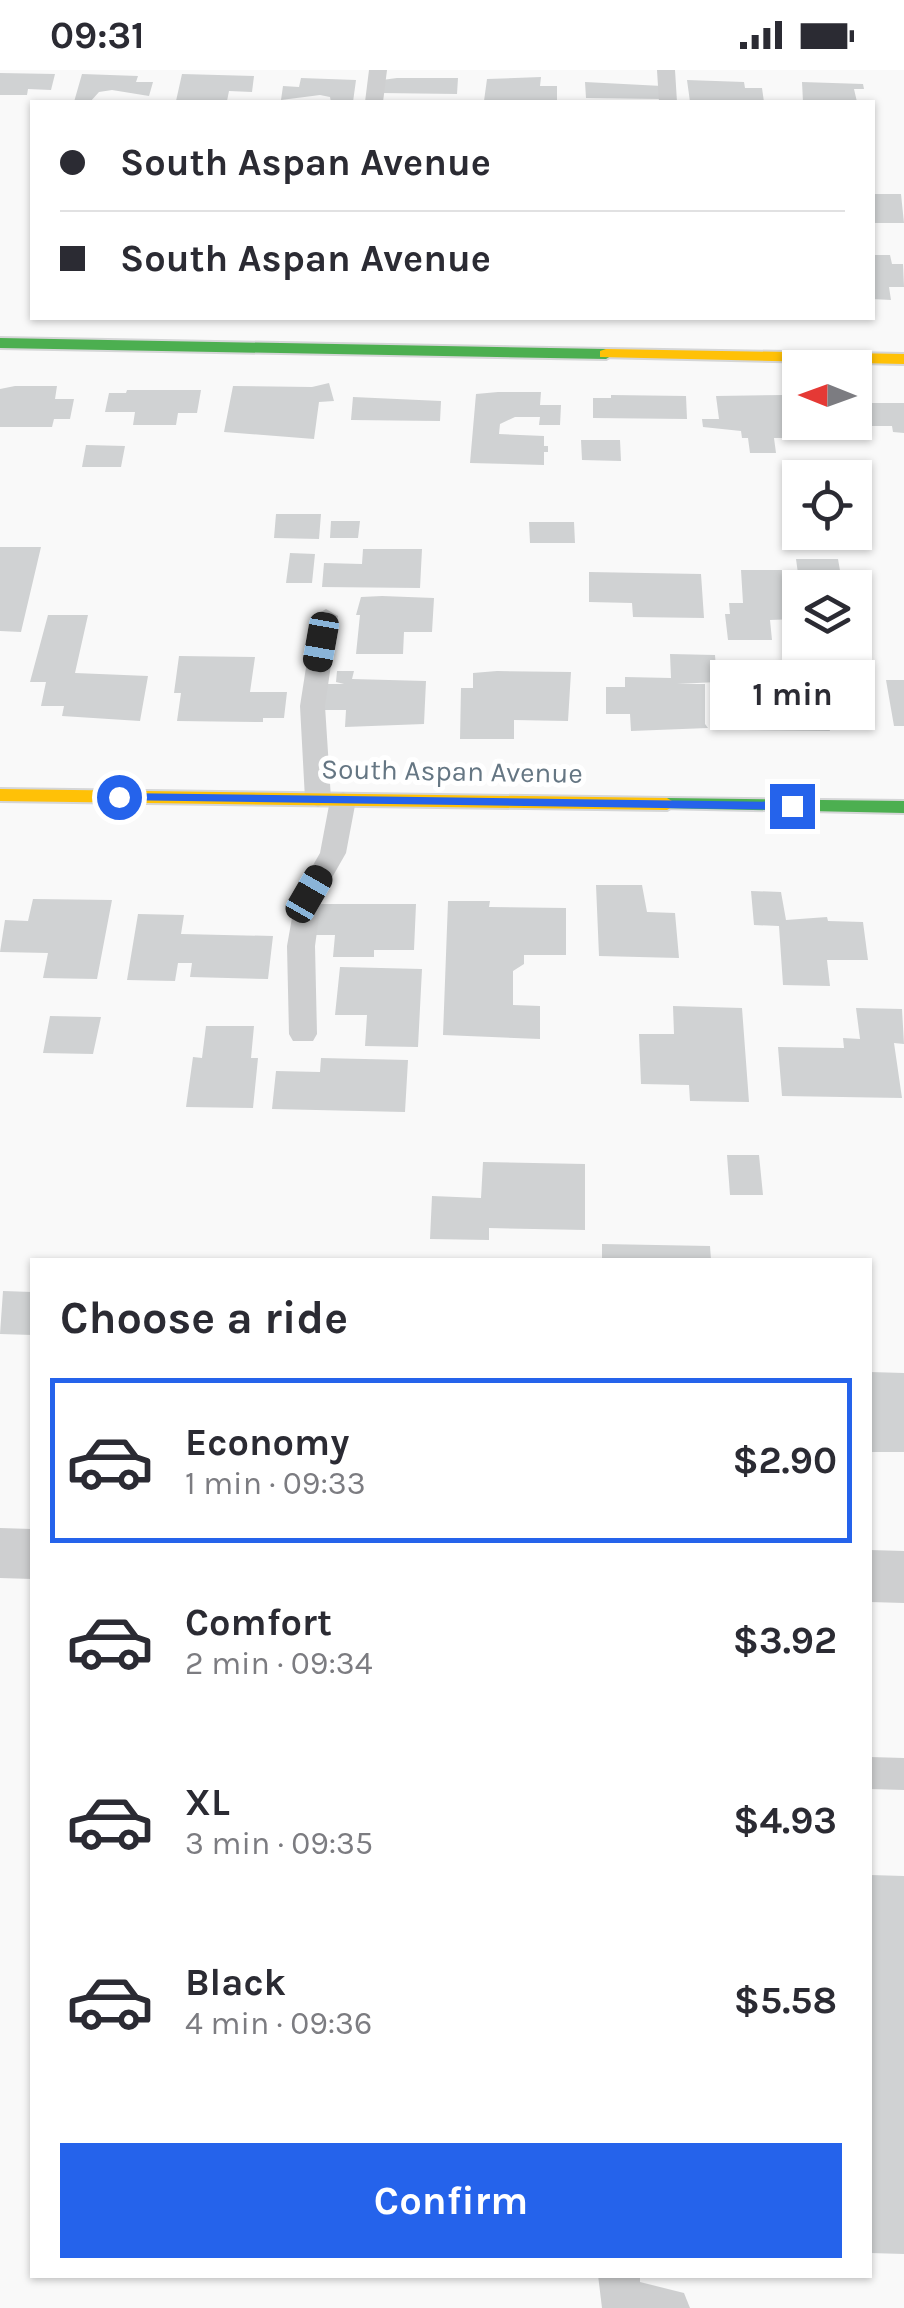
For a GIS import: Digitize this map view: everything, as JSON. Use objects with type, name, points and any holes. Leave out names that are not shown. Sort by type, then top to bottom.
[{"type":"street","points":[[0,344],[904,359]]},
{"type":"street","name":"South Aspan Avenue","points":[[0,796],[904,808]]},
{"type":"street","points":[[0,1553],[30,1554]]},
{"type":"street","points":[[872,1576],[904,1577]]},
{"type":"lane","points":[[374,100],[378,70]]},
{"type":"lane","points":[[666,70],[668,100]]},
{"type":"lane","points":[[303,1034],[302,946],[309,894],[333,853],[331,800],[313,734],[316,668],[326,616]]},
{"type":"lane","points":[[872,1773],[904,1774]]},
{"type":"lane","points":[[619,2278],[619,2299],[669,2308]]},
{"type":"building","points":[[0,73],[55,74],[51,90],[28,89],[27,95],[0,95]]},
{"type":"building","points":[[82,74],[138,76],[136,82],[153,82],[149,96],[112,90],[99,92],[92,100],[75,100]]},
{"type":"building","points":[[182,74],[254,76],[252,92],[229,91],[227,100],[176,100]]},
{"type":"building","points":[[541,77],[540,86],[557,86],[557,100],[484,100],[487,79]]},
{"type":"building","points":[[301,78],[356,80],[353,100],[331,100],[320,95],[281,100],[283,86],[299,87]]},
{"type":"building","points":[[458,78],[457,94],[381,93],[382,80]]},
{"type":"building","points":[[687,80],[744,82],[745,88],[762,88],[764,100],[690,100]]},
{"type":"building","points":[[585,82],[662,86],[663,99],[586,98]]},
{"type":"building","points":[[802,82],[863,84],[864,89],[854,89],[857,100],[803,100]]},
{"type":"building","points":[[875,194],[901,194],[904,223],[875,223]]},
{"type":"building","points":[[875,255],[890,255],[892,264],[903,264],[904,287],[889,287],[891,300],[875,299]]},
{"type":"building","points":[[329,383],[334,401],[319,402],[314,439],[224,432],[233,386],[312,387]]},
{"type":"building","points":[[57,386],[55,399],[74,399],[70,419],[54,419],[52,427],[0,427],[0,389]]},
{"type":"building","points":[[201,390],[197,413],[178,413],[176,425],[133,425],[135,412],[105,412],[109,393]]},
{"type":"building","points":[[541,392],[540,405],[561,405],[560,425],[539,425],[540,417],[515,417],[500,424],[499,434],[544,436],[548,452],[544,452],[544,465],[470,463],[476,394]]},
{"type":"building","points":[[782,395],[782,438],[774,438],[776,453],[750,453],[748,438],[742,438],[741,431],[703,427],[702,419],[719,419],[716,396]]},
{"type":"building","points":[[686,396],[687,419],[593,418],[593,398]]},
{"type":"building","points":[[353,397],[441,401],[440,421],[351,420]]},
{"type":"building","points":[[872,403],[904,403],[904,433],[893,432],[892,426],[872,426]]},
{"type":"building","points":[[581,440],[620,440],[621,461],[582,460]]},
{"type":"building","points":[[86,445],[125,446],[121,467],[82,467]]},
{"type":"building","points":[[276,514],[321,514],[319,539],[274,538]]},
{"type":"building","points":[[331,521],[360,521],[358,538],[330,538]]},
{"type":"building","points":[[529,522],[574,522],[575,543],[530,543]]},
{"type":"building","points":[[0,547],[41,547],[21,632],[0,631]]},
{"type":"building","points":[[363,549],[422,549],[420,588],[322,587],[324,563],[362,564]]},
{"type":"building","points":[[290,553],[315,554],[312,583],[286,583]]},
{"type":"building","points":[[796,559],[838,559],[840,570],[798,570]]},
{"type":"building","points":[[741,570],[782,570],[782,620],[770,620],[772,640],[728,640],[725,614],[730,614],[729,603],[743,603]]},
{"type":"building","points":[[589,572],[701,574],[704,618],[633,617],[632,603],[589,602]]},
{"type":"building","points":[[361,597],[434,598],[432,632],[404,632],[403,654],[356,654],[360,615],[356,615]]},
{"type":"building","points":[[48,615],[88,615],[75,673],[148,676],[140,721],[62,716],[64,706],[41,706],[46,682],[30,682]]},
{"type":"building","points":[[670,654],[715,655],[717,682],[677,684],[705,684],[708,728],[631,731],[630,714],[606,714],[606,687],[625,687],[625,677],[671,678]]},
{"type":"building","points":[[179,656],[255,657],[250,692],[287,692],[284,718],[263,718],[263,722],[177,721],[181,693],[174,693]]},
{"type":"building","points":[[337,671],[354,671],[352,679],[426,681],[424,724],[345,727],[346,710],[324,710],[327,684],[344,684],[336,682]]},
{"type":"building","points":[[571,672],[568,721],[514,720],[514,739],[460,739],[461,688],[473,688],[473,673]]},
{"type":"building","points":[[791,679],[843,683],[850,726],[829,726],[830,731],[746,730],[744,699],[792,699]]},
{"type":"building","points":[[886,680],[904,680],[904,726],[894,726]]},
{"type":"building","points":[[596,885],[642,885],[647,912],[675,913],[679,958],[599,956]]},
{"type":"building","points":[[751,891],[781,892],[786,920],[827,917],[828,921],[863,922],[868,960],[827,960],[830,986],[783,985],[779,926],[754,925]]},
{"type":"building","points":[[33,899],[112,900],[97,979],[43,978],[48,953],[0,952],[5,920],[28,921]]},
{"type":"building","points":[[448,901],[490,901],[489,907],[566,908],[566,955],[524,955],[524,964],[513,971],[513,1005],[540,1006],[540,1039],[443,1035]]},
{"type":"building","points":[[314,904],[416,904],[414,950],[374,950],[374,957],[333,957],[335,935],[312,935]]},
{"type":"building","points":[[138,914],[184,915],[181,934],[273,936],[268,979],[190,977],[192,963],[178,963],[175,981],[127,980]]},
{"type":"building","points":[[340,967],[422,969],[418,1047],[365,1046],[367,1015],[335,1015]]},
{"type":"building","points":[[673,1006],[742,1008],[749,1102],[690,1101],[689,1085],[641,1084],[639,1034],[674,1034]]},
{"type":"building","points":[[856,1008],[902,1009],[904,1044],[894,1043],[902,1098],[782,1096],[778,1047],[844,1048],[843,1038],[860,1039]]},
{"type":"building","points":[[50,1016],[101,1017],[93,1054],[43,1053]]},
{"type":"building","points":[[206,1026],[254,1026],[251,1058],[258,1058],[253,1108],[186,1107],[193,1057],[202,1058]]},
{"type":"building","points":[[321,1058],[408,1060],[405,1112],[272,1109],[276,1071],[320,1072]]},
{"type":"building","points":[[727,1155],[759,1155],[763,1195],[730,1195]]},
{"type":"building","points":[[483,1162],[585,1164],[585,1230],[489,1228],[489,1240],[430,1239],[432,1196],[481,1198]]},
{"type":"building","points":[[602,1244],[710,1246],[711,1258],[602,1258]]},
{"type":"building","points":[[3,1291],[30,1292],[30,1335],[0,1334]]},
{"type":"building","points":[[872,1372],[904,1373],[904,1452],[872,1452]]},
{"type":"building","points":[[872,1875],[904,1876],[904,2254],[872,2253]]},
{"type":"traffic: fast","points":[[0,343],[606,354]]},
{"type":"traffic: fast","points":[[667,804],[904,807]]},
{"type":"traffic: slow","points":[[606,354],[904,359]]},
{"type":"traffic: slow","points":[[0,795],[667,804]]},
{"type":"route","points":[[119,797],[792,806]]}]
